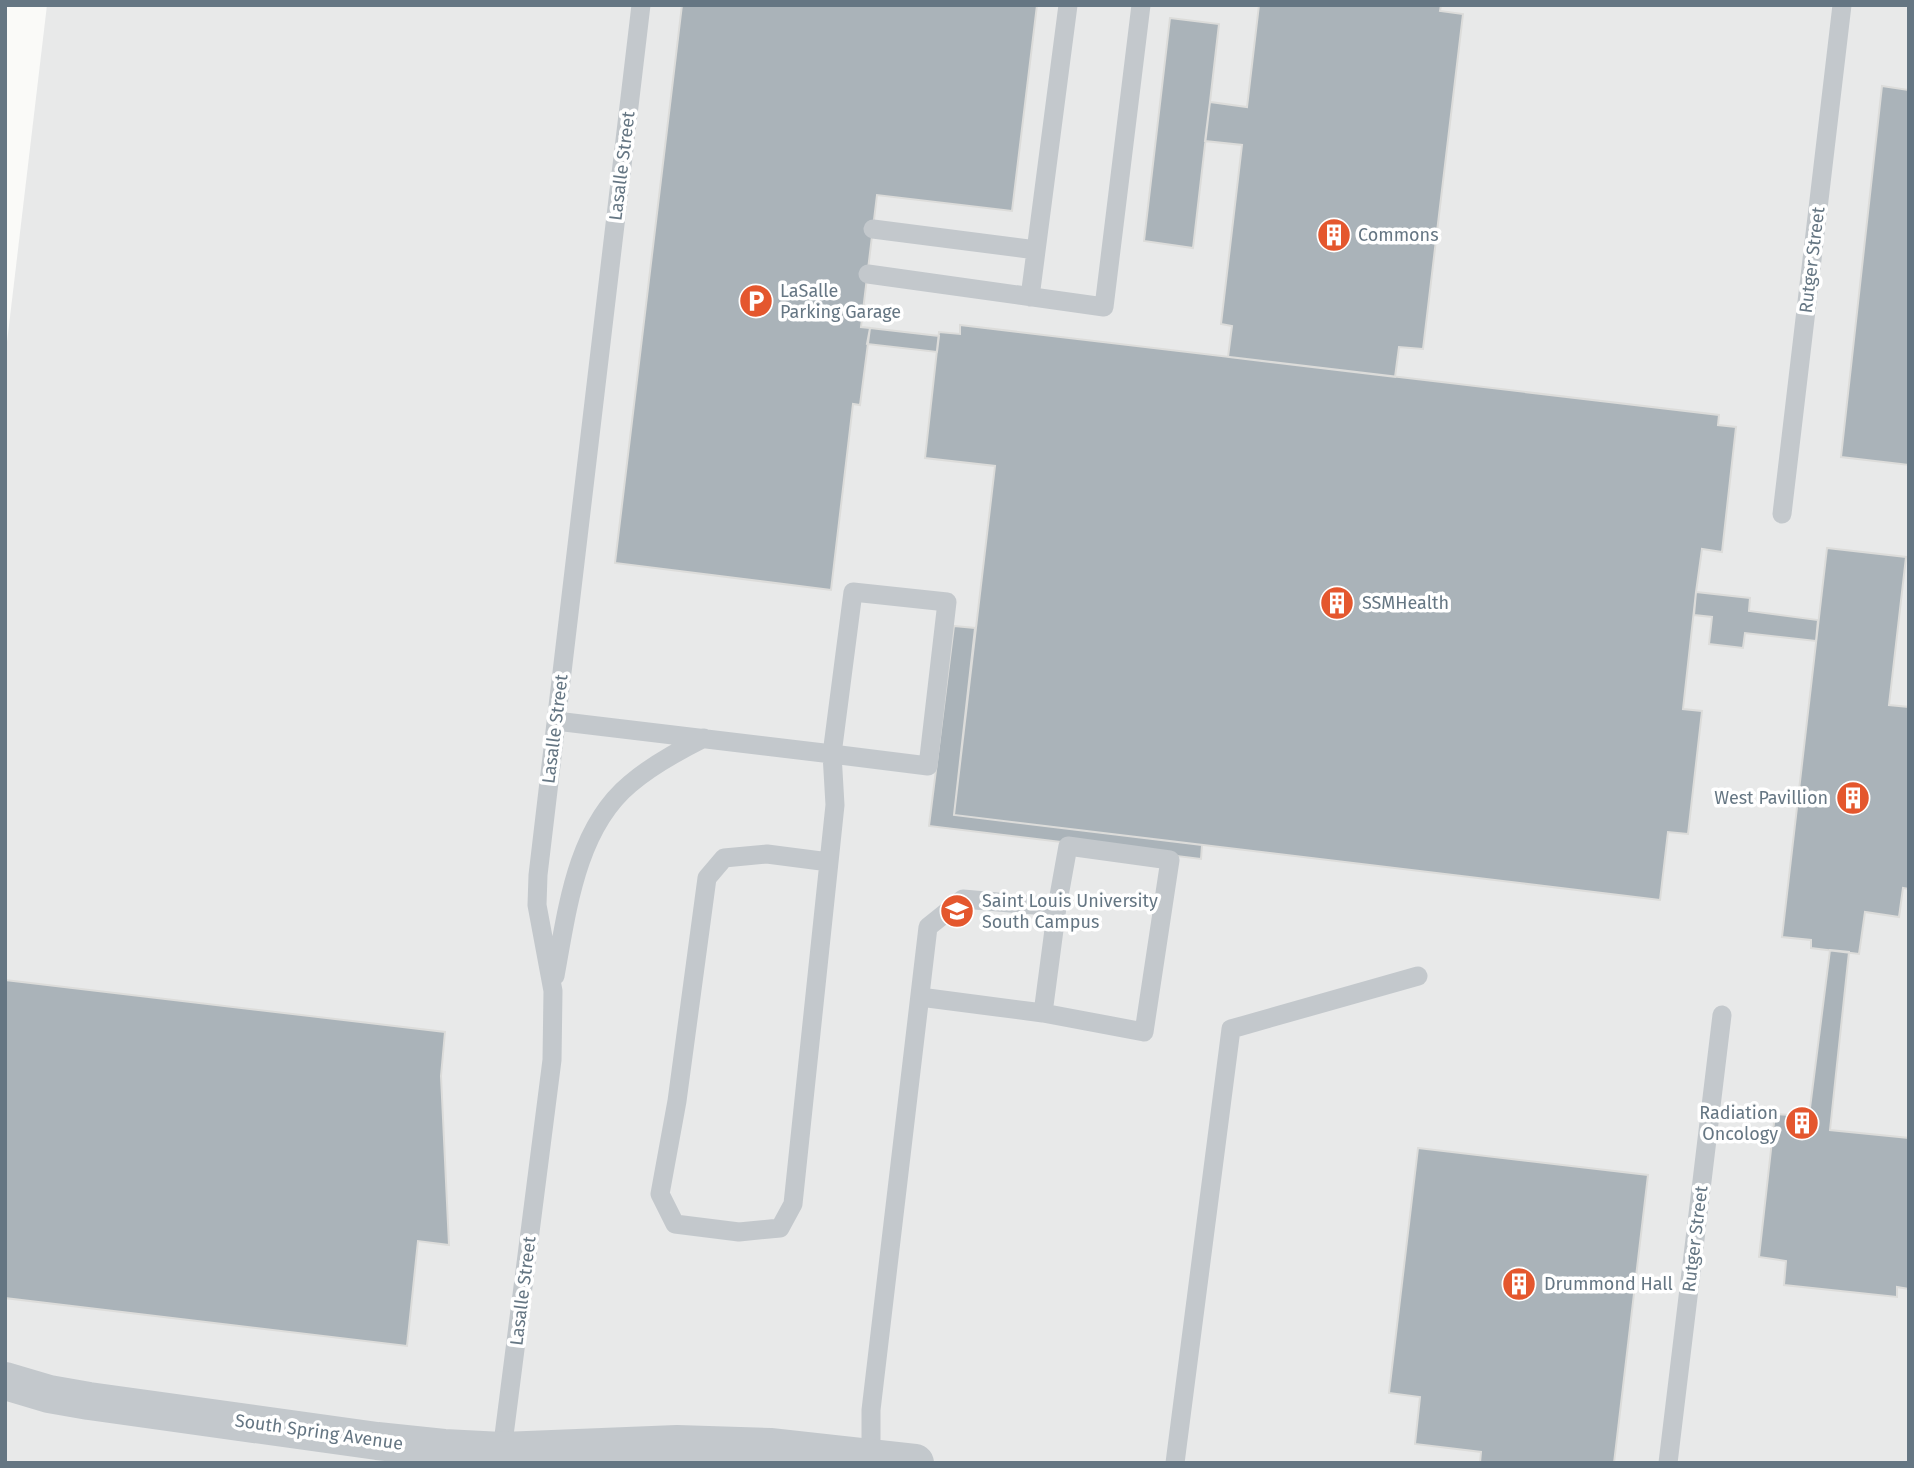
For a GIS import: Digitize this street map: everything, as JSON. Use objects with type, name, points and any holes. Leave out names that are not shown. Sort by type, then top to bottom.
[{"type":"street","name":"South Spring Avenue","points":[[10,1379],[49,1394],[89,1401],[444,1448],[502,1451],[677,1444],[770,1447],[915,1463]]},
{"type":"lane","name":"Lasalle Street","points":[[502,1451],[552,1060],[553,991],[537,905],[538,875],[641,5]]},
{"type":"lane","points":[[1030,297],[1069,5]]},
{"type":"lane","points":[[868,274],[1104,307],[1140,5]]},
{"type":"lane","name":"Rutger Street","points":[[1782,514],[1842,5]]},
{"type":"lane","points":[[873,229],[1036,250]]},
{"type":"lane","points":[[556,721],[704,738],[832,754],[928,766],[947,602],[853,592],[832,754],[835,805],[829,862],[793,1204],[780,1228],[739,1232],[675,1224],[660,1194],[677,1101],[707,878],[724,858],[767,854],[829,862]]},
{"type":"lane","points":[[553,991],[574,886],[584,853],[597,825],[629,785],[677,752],[704,738]]},
{"type":"lane","points":[[920,997],[1043,1013],[1144,1032],[1170,860],[1068,846],[1043,1013]]},
{"type":"lane","points":[[871,1458],[871,1409],[928,926],[963,899],[1057,907]]},
{"type":"lane","points":[[1175,1463],[1231,1029],[1418,976]]},
{"type":"lane","name":"Rutger Street","points":[[1668,1463],[1722,1015]]},
{"type":"shaded area","name":"Saint Louis University South Campus","points":[[47,5],[1909,5],[1909,1463],[5,1463],[5,359]]},
{"type":"building","name":"LaSalle Parking Garage","points":[[682,5],[1037,5],[1012,211],[877,195],[861,327],[870,328],[860,405],[853,404],[831,590],[615,563]]},
{"type":"building","name":"Commons","points":[[1259,5],[1441,5],[1440,11],[1463,14],[1423,349],[1399,347],[1395,377],[1228,357],[1232,326],[1221,324],[1242,145],[1205,141],[1210,102],[1247,107]]},
{"type":"building","points":[[1170,18],[1219,24],[1193,248],[1144,241]]},
{"type":"building","points":[[1882,86],[1909,88],[1909,465],[1841,457]]},
{"type":"building","name":"SSMHealth","points":[[960,325],[1719,415],[1718,425],[1736,427],[1722,552],[1702,549],[1696,592],[1683,709],[1702,711],[1688,834],[1668,832],[1660,900],[954,815],[995,466],[925,458],[939,332],[960,334]]},
{"type":"building","points":[[870,328],[939,336],[937,352],[867,344]]},
{"type":"building","name":"West Pavillion","points":[[1827,548],[1906,557],[1889,705],[1909,707],[1909,889],[1903,888],[1899,917],[1865,912],[1859,954],[1811,948],[1811,940],[1782,937]]},
{"type":"building","points":[[1696,592],[1750,598],[1749,611],[1818,620],[1816,641],[1745,633],[1743,648],[1709,644],[1712,617],[1694,615]]},
{"type":"building","points":[[954,626],[975,628],[954,815],[1202,845],[1201,859],[929,826]]},
{"type":"building","name":"Radiation Oncology","points":[[1830,950],[1849,952],[1830,1130],[1909,1138],[1909,1289],[1897,1287],[1897,1297],[1784,1285],[1786,1261],[1759,1257],[1775,1114],[1809,1116]]},
{"type":"building","points":[[5,980],[445,1032],[441,1076],[449,1245],[418,1241],[407,1346],[5,1298]]},
{"type":"building","name":"Drummond Hall","points":[[1418,1148],[1648,1175],[1614,1463],[1480,1463],[1481,1452],[1415,1444],[1420,1397],[1389,1393]]},
{"type":"place","name":"Commons","points":[[1334,235]]},
{"type":"place","name":"LaSalle Parking Garage","points":[[756,301]]},
{"type":"place","name":"SSMHealth","points":[[1337,603]]},
{"type":"place","name":"West Pavillion","points":[[1853,798]]},
{"type":"place","name":"Saint Louis University South Campus","points":[[957,911]]},
{"type":"place","name":"Radiation Oncology","points":[[1802,1123]]},
{"type":"place","name":"Drummond Hall","points":[[1519,1284]]}]
